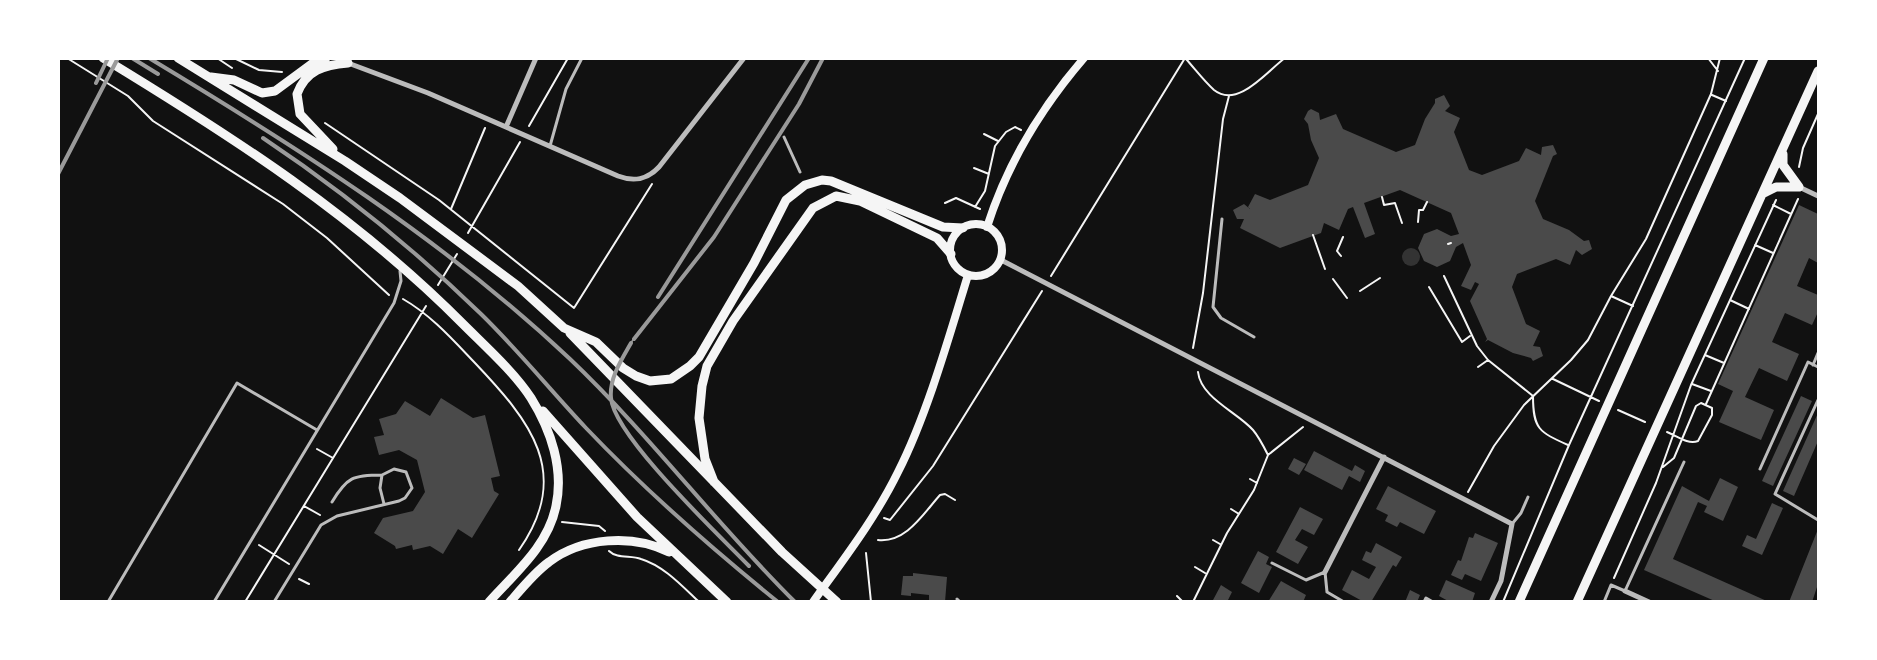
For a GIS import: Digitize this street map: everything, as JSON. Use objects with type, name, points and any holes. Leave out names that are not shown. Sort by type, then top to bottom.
[{"type":"main road","points":[[103,58],[307,189],[393,259],[459,320],[530,396],[581,457],[676,556],[727,602]]},
{"type":"main road","points":[[177,58],[345,161],[440,226],[518,286],[564,328],[782,552],[837,602]]},
{"type":"main road","points":[[208,77],[234,80],[262,93],[275,91],[291,82],[300,72],[327,58],[348,63]]},
{"type":"main road","points":[[987,227],[1008,173],[1026,139],[1047,104],[1084,58]]},
{"type":"main road","points":[[1520,602],[1764,58]]},
{"type":"main road","points":[[345,161],[300,114],[297,94],[311,72],[327,65],[348,63]]},
{"type":"main road","points":[[1576,602],[1818,71]]},
{"type":"main road","points":[[1784,148],[1783,165],[1799,187]]},
{"type":"main road","points":[[564,328],[596,342],[623,368],[636,376],[659,381],[680,374],[699,357],[710,339],[786,200],[795,191],[815,181],[831,181],[847,186],[943,227],[963,228],[976,224],[987,227],[1001,242],[1000,260],[995,268],[985,275],[968,275],[959,269],[951,254],[937,238],[860,201],[836,196],[813,208],[733,321],[707,366],[702,386],[699,418],[705,459],[714,482]]},
{"type":"main road","points":[[1762,195],[1776,187],[1799,187]]},
{"type":"main road","points":[[951,254],[952,241],[963,228]]},
{"type":"main road","points":[[813,602],[884,499],[910,447],[968,275]]},
{"type":"main road","points":[[489,602],[546,536],[556,506],[557,466],[553,445],[530,396]]},
{"type":"main road","points":[[510,602],[548,562],[568,550],[594,543],[633,542],[656,546],[676,556]]},
{"type":"street","points":[[506,128],[536,58]]},
{"type":"street","points":[[348,63],[428,93],[628,179],[646,178],[659,167],[744,58]]},
{"type":"street","points":[[1799,187],[1818,196]]},
{"type":"street","points":[[1000,260],[1310,417],[1512,524],[1501,581],[1491,602]]},
{"type":"street","points":[[1325,572],[1384,458]]},
{"type":"street","points":[[1625,591],[1649,602]]},
{"type":"lane","points":[[550,146],[566,89],[582,58]]},
{"type":"lane","points":[[784,136],[800,172]]},
{"type":"lane","points":[[1222,219],[1213,307],[1221,318],[1254,337]]},
{"type":"lane","points":[[214,602],[396,297],[401,272],[393,259]]},
{"type":"lane","points":[[1813,364],[1818,353]]},
{"type":"lane","points":[[1760,469],[1808,362],[1818,367]]},
{"type":"lane","points":[[108,602],[237,383],[317,430]]},
{"type":"lane","points":[[1818,400],[1775,494],[1818,519]]},
{"type":"lane","points":[[1604,602],[1611,585],[1625,591],[1684,462]]},
{"type":"lane","points":[[274,602],[321,525],[328,520],[405,498],[409,494],[412,482],[401,470],[388,470],[382,475],[363,475],[348,480],[332,502]]},
{"type":"lane","points":[[382,475],[380,488],[384,504]]},
{"type":"lane","points":[[1512,524],[1528,497]]},
{"type":"lane","points":[[1272,563],[1306,580],[1325,572],[1327,592],[1344,602]]},
{"type":"lane","points":[[1424,602],[1426,598],[1433,602]]},
{"type":"path","points":[[67,58],[128,96],[153,121],[283,204],[327,238],[385,293],[405,299],[430,318],[455,342],[528,426],[543,461],[543,500],[538,516]]},
{"type":"path","points":[[234,58],[259,70],[300,72]]},
{"type":"path","points":[[891,520],[933,466],[1185,59],[1215,91],[1229,96],[1244,91],[1285,58]]},
{"type":"path","points":[[1708,58],[1718,70]]},
{"type":"path","points":[[1464,500],[1494,446],[1533,396],[1552,379],[1587,340],[1646,239],[1711,94],[1720,58]]},
{"type":"path","points":[[1503,602],[1569,445],[1745,58]]},
{"type":"path","points":[[1711,94],[1726,101]]},
{"type":"path","points":[[1196,349],[1191,347],[1203,293],[1217,168],[1229,96]]},
{"type":"path","points":[[1802,174],[1799,159],[1818,114]]},
{"type":"path","points":[[321,120],[451,209],[574,308],[650,191],[659,167]]},
{"type":"path","points":[[975,207],[985,191],[998,141],[1015,127],[1021,130]]},
{"type":"path","points":[[451,209],[485,128]]},
{"type":"path","points":[[984,134],[998,141]]},
{"type":"path","points":[[974,168],[988,174]]},
{"type":"path","points":[[1382,196],[1384,205],[1395,203],[1402,223]]},
{"type":"path","points":[[1611,585],[1661,469],[1692,384],[1778,197]]},
{"type":"path","points":[[945,203],[956,198],[980,210]]},
{"type":"path","points":[[1706,405],[1798,198]]},
{"type":"path","points":[[1418,222],[1419,210],[1423,210],[1427,202]]},
{"type":"path","points":[[1773,205],[1791,214]]},
{"type":"path","points":[[1313,236],[1324,269]]},
{"type":"path","points":[[1341,256],[1337,251],[1343,237]]},
{"type":"path","points":[[1755,244],[1773,253]]},
{"type":"path","points":[[1444,276],[1470,336],[1488,360],[1533,396]]},
{"type":"path","points":[[1360,291],[1380,278]]},
{"type":"path","points":[[1333,279],[1347,298]]},
{"type":"path","points":[[1429,287],[1462,342],[1470,336]]},
{"type":"path","points":[[1611,296],[1633,306]]},
{"type":"path","points":[[1730,300],[1749,309]]},
{"type":"path","points":[[1705,355],[1724,363]]},
{"type":"path","points":[[1478,367],[1488,360]]},
{"type":"path","points":[[1197,369],[1198,379],[1207,391],[1251,428],[1268,455]]},
{"type":"path","points":[[1552,379],[1653,426]]},
{"type":"path","points":[[1692,384],[1711,392]]},
{"type":"path","points":[[1533,396],[1533,419],[1538,428],[1569,445]]},
{"type":"path","points":[[1661,469],[1674,458],[1698,404],[1706,405],[1713,412],[1701,439],[1695,443],[1685,441],[1664,430]]},
{"type":"path","points":[[245,602],[361,412]]},
{"type":"path","points":[[1192,602],[1205,573],[1257,483],[1268,455],[1300,431],[1310,417]]},
{"type":"path","points":[[322,451],[333,458]]},
{"type":"path","points":[[1250,479],[1257,483]]},
{"type":"path","points":[[878,540],[889,541],[900,537],[940,495],[945,494],[956,500]]},
{"type":"path","points":[[303,506],[328,520]]},
{"type":"path","points":[[1231,509],[1239,514]]},
{"type":"path","points":[[561,522],[599,526],[606,534]]},
{"type":"path","points":[[251,540],[288,562],[298,578],[309,584]]},
{"type":"path","points":[[1213,540],[1221,544]]},
{"type":"path","points":[[609,550],[613,555],[643,559],[664,570],[699,602]]},
{"type":"path","points":[[867,553],[871,602]]},
{"type":"path","points":[[1195,567],[1205,573]]},
{"type":"path","points":[[1178,596],[1183,602]]},
{"type":"shaded area","points":[[1411,248],[1417,251],[1420,257],[1417,263],[1411,266],[1405,263],[1402,257],[1405,251]]},
{"type":"building","points":[[1444,95],[1450,106],[1445,111],[1460,118],[1454,132],[1469,170],[1482,175],[1519,161],[1526,148],[1541,155],[1542,147],[1553,145],[1557,154],[1553,156],[1535,201],[1543,219],[1569,230],[1584,241],[1589,240],[1592,249],[1582,255],[1576,250],[1570,265],[1556,259],[1517,274],[1512,287],[1526,324],[1540,331],[1533,346],[1540,347],[1543,356],[1533,361],[1531,358],[1513,353],[1488,340],[1485,342],[1487,339],[1470,301],[1479,284],[1475,282],[1471,290],[1461,286],[1471,265],[1463,243],[1456,247],[1450,261],[1437,267],[1424,261],[1418,248],[1424,234],[1437,229],[1451,236],[1459,234],[1451,213],[1400,190],[1364,203],[1375,234],[1365,238],[1353,207],[1348,209],[1339,230],[1324,223],[1321,233],[1280,248],[1240,228],[1244,219],[1237,219],[1233,210],[1244,204],[1250,209],[1248,207],[1255,194],[1270,200],[1308,185],[1319,158],[1311,140],[1308,124],[1304,119],[1311,109],[1319,113],[1320,120],[1336,114],[1343,129],[1396,152],[1415,145],[1435,99]]},
{"type":"building","points":[[1799,205],[1818,214],[1818,263],[1809,258],[1797,286],[1818,295],[1818,312],[1812,325],[1785,313],[1772,342],[1799,354],[1787,381],[1759,368],[1745,397],[1774,410],[1761,440],[1719,422],[1733,391],[1718,384]]},
{"type":"building","points":[[1801,396],[1812,401],[1773,486],[1762,481]]},
{"type":"building","points":[[441,398],[473,418],[485,415],[500,476],[491,478],[494,491],[499,494],[472,538],[458,529],[443,554],[430,546],[413,550],[412,545],[396,549],[395,546],[374,533],[383,518],[413,511],[425,492],[417,460],[399,450],[379,455],[374,437],[384,435],[379,419],[396,414],[405,401],[430,416]]},
{"type":"building","points":[[1818,413],[1818,441],[1794,496],[1783,491]]},
{"type":"building","points":[[1314,451],[1352,471],[1355,465],[1365,471],[1360,482],[1349,476],[1342,490],[1304,470]]},
{"type":"building","points":[[1294,458],[1306,464],[1299,475],[1288,469]]},
{"type":"building","points":[[1720,478],[1738,487],[1723,521],[1704,512],[1707,506],[1698,502],[1673,559],[1769,602],[1717,602],[1644,570],[1682,486],[1709,501]]},
{"type":"building","points":[[1388,486],[1436,511],[1424,534],[1400,522],[1397,527],[1385,521],[1388,515],[1376,509]]},
{"type":"building","points":[[1772,503],[1783,508],[1762,555],[1742,546],[1747,535],[1756,539]]},
{"type":"building","points":[[1300,507],[1323,519],[1314,535],[1302,529],[1295,540],[1308,547],[1298,564],[1276,552]]},
{"type":"building","points":[[1818,529],[1818,584],[1812,602],[1789,602]]},
{"type":"building","points":[[1475,533],[1498,543],[1481,581],[1465,574],[1462,580],[1451,575],[1458,560],[1461,561],[1469,537],[1473,538]]},
{"type":"building","points":[[1376,543],[1402,557],[1396,567],[1393,565],[1371,602],[1364,602],[1342,590],[1352,570],[1369,579],[1376,567],[1362,560],[1366,551],[1371,553]]},
{"type":"building","points":[[1258,551],[1269,557],[1266,564],[1272,567],[1259,593],[1241,583]]},
{"type":"building","points":[[913,573],[947,577],[945,602],[929,602],[929,595],[911,593],[911,596],[901,595],[903,576],[913,576]]},
{"type":"building","points":[[1446,580],[1475,593],[1472,602],[1450,602],[1439,596]]},
{"type":"building","points":[[1281,581],[1306,595],[1303,602],[1268,602]]},
{"type":"building","points":[[1221,585],[1232,592],[1227,602],[1213,600]]},
{"type":"building","points":[[1410,590],[1420,595],[1417,602],[1405,602]]},
{"type":"tram line","points":[[631,343],[634,338]]},
{"type":"railway","points":[[96,83],[108,58]]},
{"type":"railway","points":[[58,174],[118,58]]},
{"type":"railway","points":[[132,58],[158,74]]},
{"type":"railway","points":[[149,58],[260,126],[368,197],[472,274],[522,316],[570,359],[628,418],[738,542],[795,602]]},
{"type":"railway","points":[[658,297],[809,58]]},
{"type":"railway","points":[[634,339],[714,237],[799,104],[823,58]]},
{"type":"railway","points":[[263,138],[349,199],[430,266],[495,328],[586,428],[632,474],[703,539],[778,602]]},
{"type":"railway","points":[[631,343],[612,383],[611,398],[617,415],[648,460],[749,566]]}]
